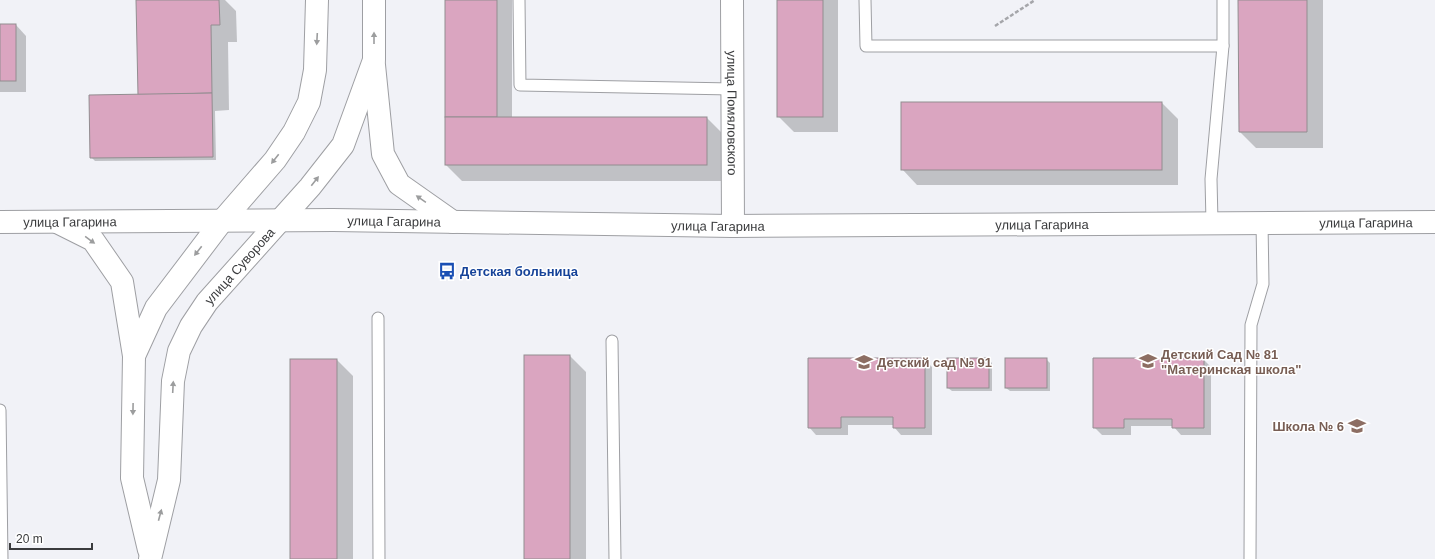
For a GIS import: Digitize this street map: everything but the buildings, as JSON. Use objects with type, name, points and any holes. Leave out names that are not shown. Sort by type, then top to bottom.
[{"type":"main road","name":"улица Суворова","points":[[134,356],[156,308],[222,221],[275,160],[294,132],[309,102],[315,70],[317,0]]},
{"type":"main road","name":"улица Суворова","points":[[150,556],[169,480],[173,381],[179,351],[191,326],[207,302],[310,187],[343,145],[374,60],[374,0]]},
{"type":"main road","name":"улица Помяловского","points":[[732,0],[733,226]]},
{"type":"main road","points":[[374,60],[383,154],[399,184],[453,222]]},
{"type":"main road","name":"улица Гагарина","points":[[0,222],[280,220],[733,226],[1212,222],[1435,222]]},
{"type":"main road","name":"улица Суворова","points":[[56,221],[93,240],[122,282],[134,356],[132,478],[150,556]]},
{"type":"lane","points":[[519,0],[520,85],[732,89]]},
{"type":"lane","points":[[865,0],[866,46],[1223,46]]},
{"type":"lane","points":[[1212,222],[1210,179],[1223,46],[1223,0]]},
{"type":"lane","points":[[1250,559],[1251,325],[1263,284],[1262,222]]},
{"type":"lane","points":[[378,318],[379,559]]},
{"type":"lane","points":[[612,341],[615,559]]},
{"type":"lane","points":[[0,410],[2,559]]},
{"type":"path","points":[[964,46],[1035,0]]},
{"type":"place","name":"Детская больница","points":[[447,271]]},
{"type":"place","name":"Детский Сад № 81 \"Материнская школа\"","points":[[1148,361]]},
{"type":"place","name":"Детский сад № 91","points":[[864,362]]},
{"type":"place","name":"Школа № 6","points":[[1357,426]]}]
